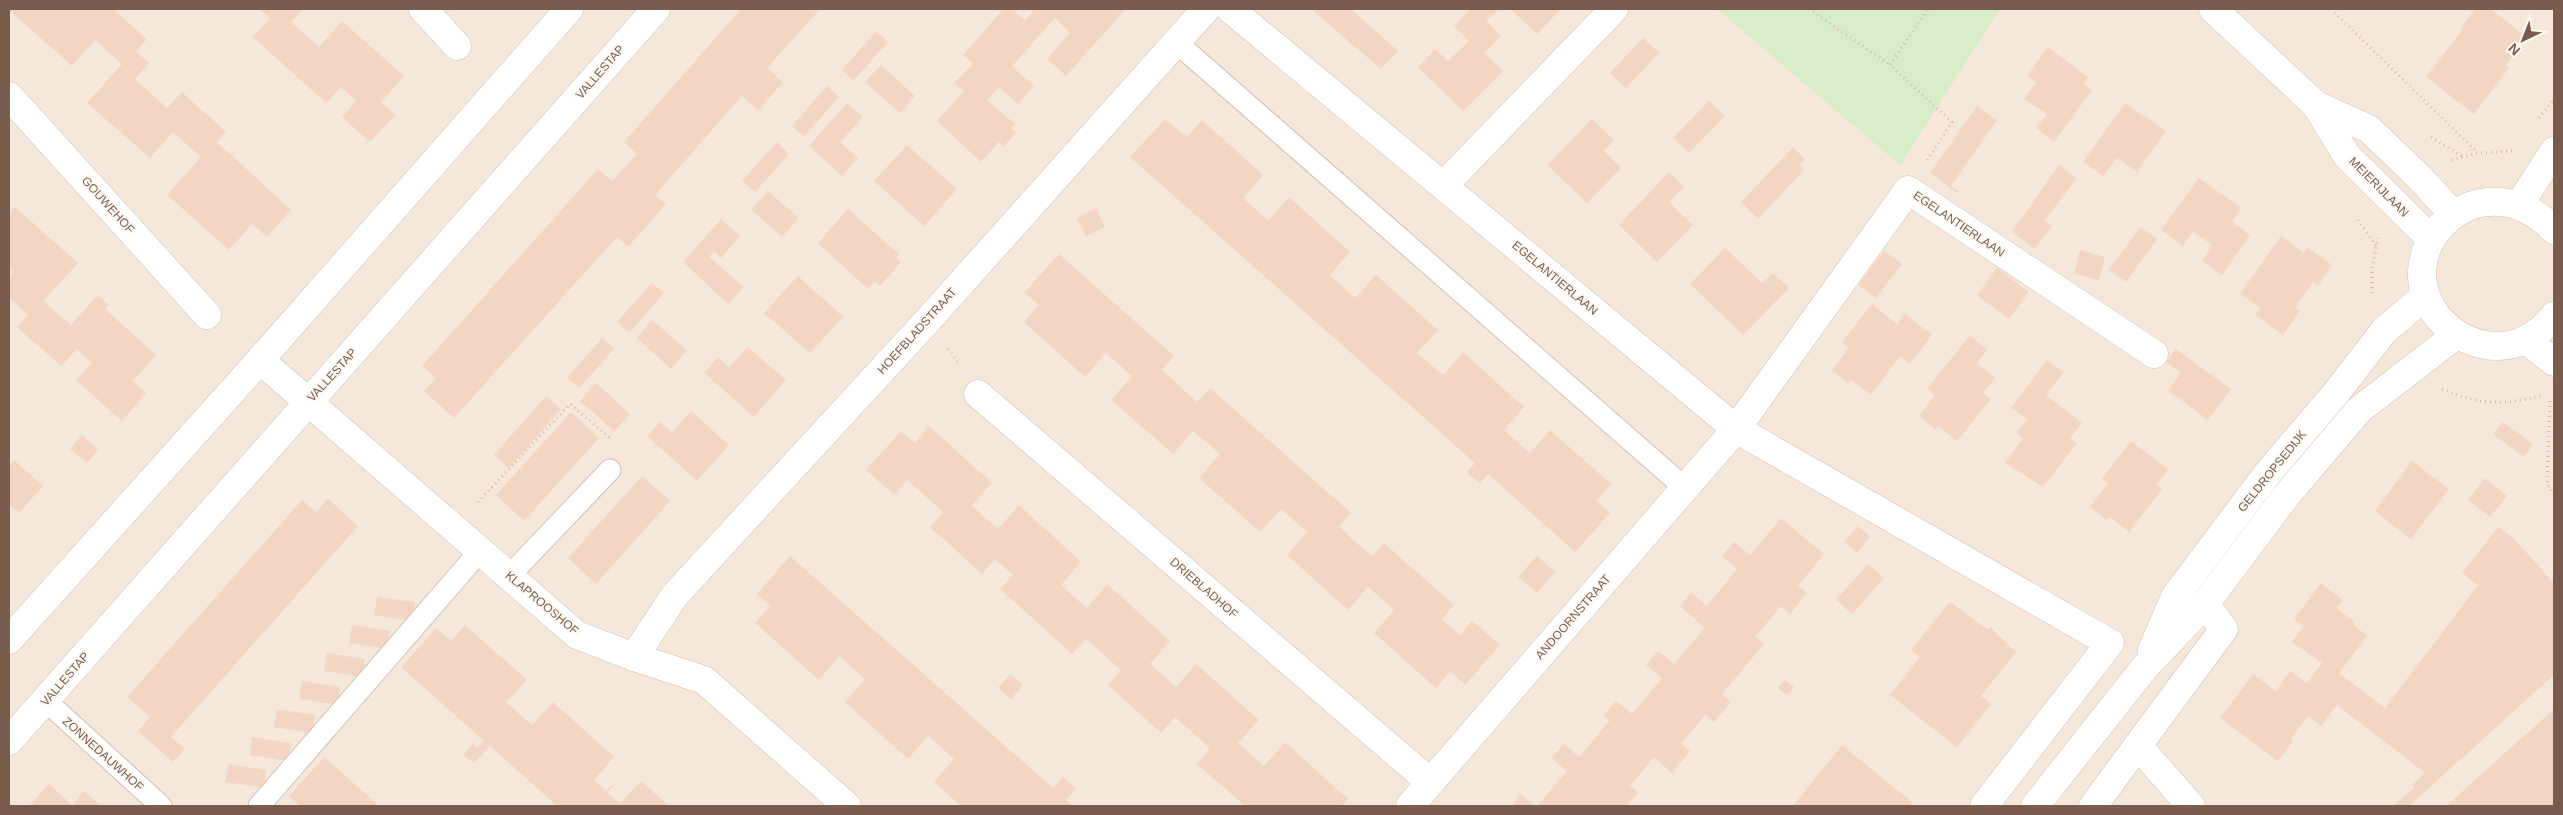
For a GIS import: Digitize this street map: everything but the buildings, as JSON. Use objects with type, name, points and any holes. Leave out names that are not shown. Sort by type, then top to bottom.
[{"type":"street","points":[[423,9],[458,46]]},
{"type":"street","points":[[9,640],[260,360],[568,9]]},
{"type":"street","name":"VALLESTAP","points":[[9,742],[656,9]]},
{"type":"street","name":"HOEFBLADSTRAAT","points":[[634,657],[675,595],[929,319],[1206,9]]},
{"type":"street","name":"EGELANTIERLAAN","points":[[1230,9],[1736,429],[2110,644],[1984,806]]},
{"type":"street","points":[[1444,185],[1614,9]]},
{"type":"street","name":"MEIERIJLAAN","points":[[2213,9],[2316,105],[2347,156],[2431,239]]},
{"type":"street","name":"GOUWEHOF","points":[[9,96],[207,315]]},
{"type":"street","name":"MEIERIJLAAN","points":[[2316,105],[2369,129],[2420,178],[2453,214]]},
{"type":"street","points":[[2519,205],[2554,151]]},
{"type":"street","name":"EGELANTIERLAAN","points":[[1736,429],[1908,190],[2154,354]]},
{"type":"street","points":[[2554,230],[2539,215],[2519,205],[2490,201],[2470,205],[2453,214],[2431,239],[2423,266],[2426,295],[2433,310],[2456,335],[2474,343],[2492,346],[2510,345],[2526,340],[2544,328],[2554,316]]},
{"type":"street","name":"GELDROPSEDIJK","points":[[2145,667],[2176,597],[2262,481],[2336,394],[2384,331],[2426,295]]},
{"type":"street","name":"GELDROPSEDIJK","points":[[2035,806],[2145,667],[2205,604],[2286,496],[2359,410],[2456,335]]},
{"type":"street","points":[[2526,340],[2554,362]]},
{"type":"street","name":"KLAPROOSHOF","points":[[260,360],[577,635],[634,657],[704,680],[847,806]]},
{"type":"street","name":"DRIEBLADHOF","points":[[978,394],[1430,782]]},
{"type":"street","name":"ANDOORNSTRAAT","points":[[1410,806],[1736,429]]},
{"type":"street","points":[[2093,806],[2139,747],[2224,630],[2205,604]]},
{"type":"street","points":[[2139,747],[2191,806]]},
{"type":"lane","points":[[1176,42],[1685,488]]},
{"type":"lane","points":[[509,576],[610,470]]},
{"type":"lane","points":[[259,806],[480,551]]},
{"type":"lane","name":"ZONNEDAUWHOF","points":[[46,701],[161,806]]},
{"type":"path","points":[[1809,9],[1890,65],[1952,122],[1908,190]]},
{"type":"path","points":[[1890,65],[1928,9]]},
{"type":"path","points":[[2331,9],[2477,153]]},
{"type":"path","points":[[929,319],[978,394]]},
{"type":"path","points":[[2542,396],[2552,402],[2546,484],[2554,494]]},
{"type":"path","points":[[454,528],[570,404],[610,437],[610,470]]},
{"type":"shaded area","points":[[9,9],[2554,9],[2554,806],[9,806]]},
{"type":"green space","points":[[1717,9],[2000,9],[1900,165]]}]
